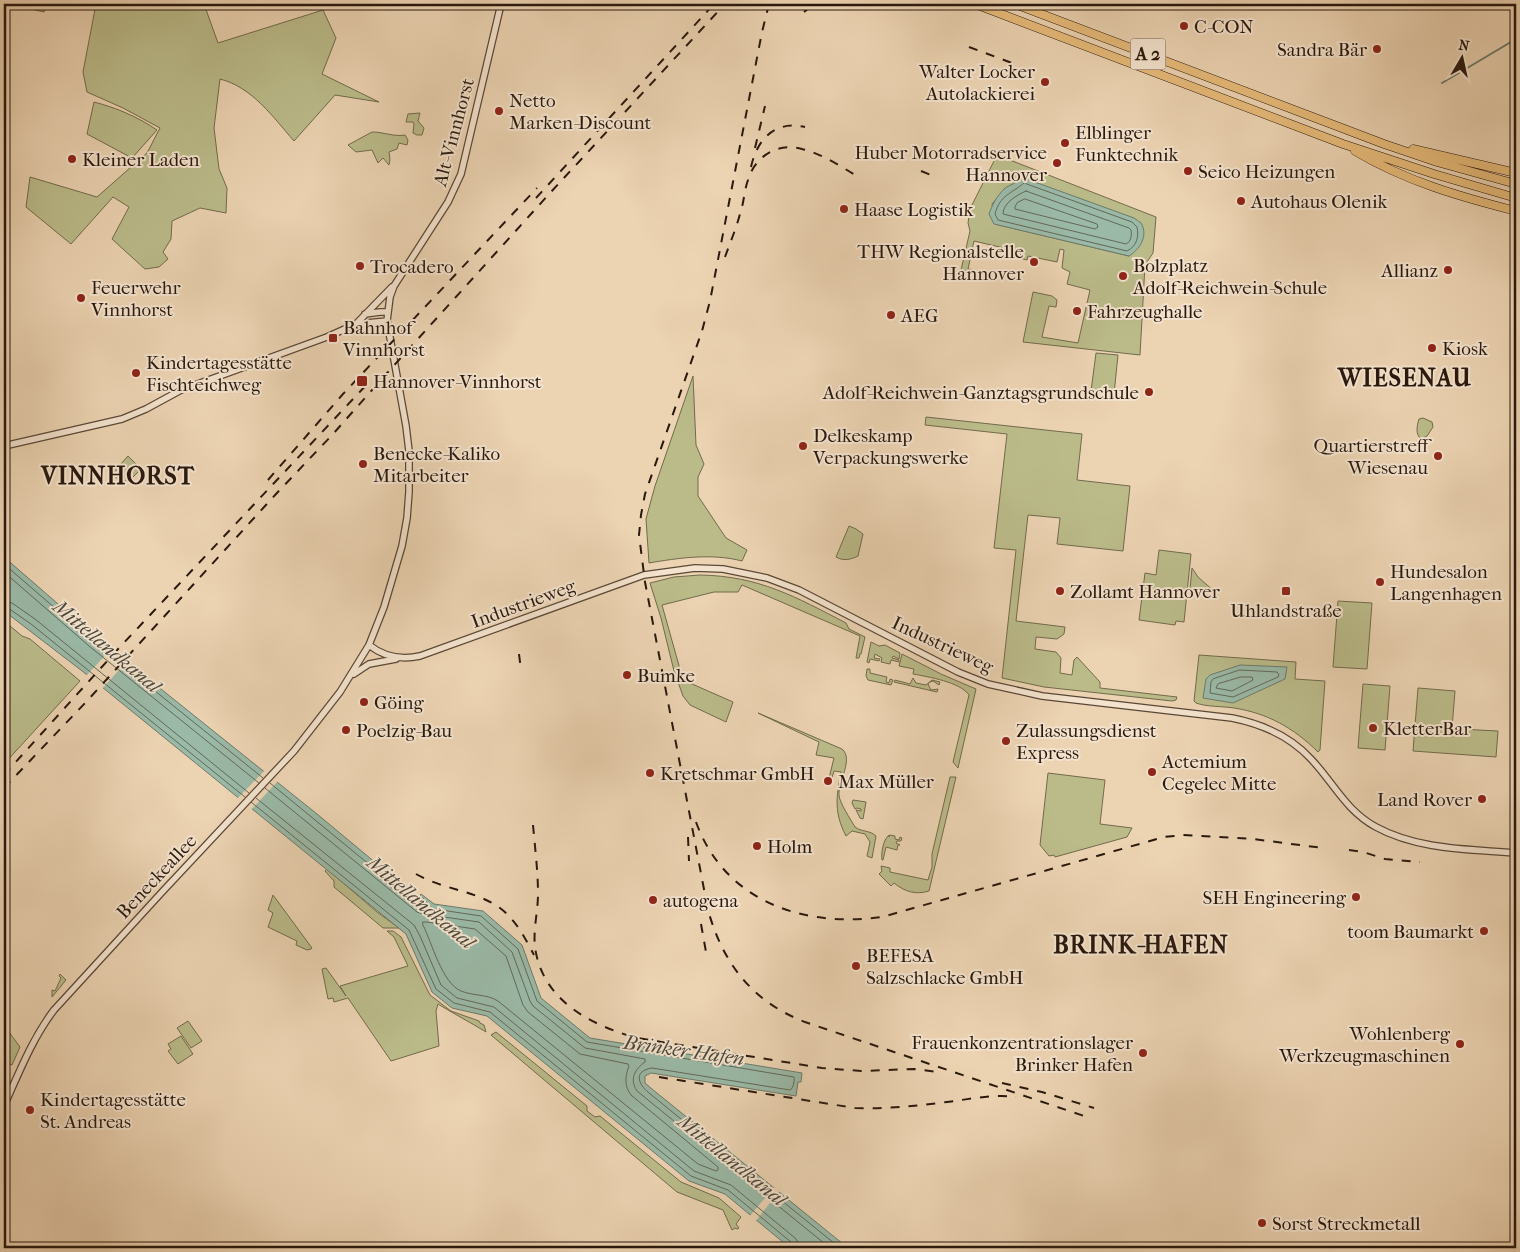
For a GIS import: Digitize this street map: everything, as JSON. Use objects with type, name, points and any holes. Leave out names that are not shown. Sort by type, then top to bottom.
[{"type":"highway","name":"A 2","points":[[975,4],[1343,144],[1434,174],[1516,198]]},
{"type":"highway","name":"A 2","points":[[1016,4],[1384,144],[1437,162],[1516,184]]},
{"type":"highway","points":[[1343,144],[1378,165],[1430,186],[1516,211]]},
{"type":"highway","points":[[1384,144],[1439,154],[1516,173]]},
{"type":"main road","points":[[4,1244],[6,1248]]},
{"type":"street","name":"Alt-Vinnhorst","points":[[387,321],[390,297],[394,286],[448,202],[461,174],[501,4]]},
{"type":"street","points":[[356,324],[394,286]]},
{"type":"street","points":[[364,314],[388,312]]},
{"type":"street","points":[[4,446],[122,420],[181,390],[356,324],[387,321]]},
{"type":"street","name":"Beneckeallee","points":[[4,1106],[31,1046],[54,1010],[156,898],[278,770],[335,699],[369,645],[384,607],[408,518],[409,451],[387,321]]},
{"type":"street","name":"Industrieweg","points":[[369,645],[383,654],[402,658],[420,656],[644,575],[694,568],[738,571],[767,578],[799,590],[958,672],[988,684],[1042,696],[1232,718],[1262,725],[1287,738],[1301,748],[1312,759],[1349,807],[1375,827],[1394,836],[1421,843],[1516,853]]},
{"type":"street","name":"Beneckeallee","points":[[349,679],[369,664],[402,658]]},
{"type":"green space","points":[[9,4],[47,4],[44,12]]},
{"type":"green space","points":[[96,4],[204,4],[218,43],[323,10],[336,38],[322,74],[379,102],[335,95],[294,141],[270,113],[252,96],[232,83],[220,79],[214,128],[219,169],[227,188],[226,213],[200,208],[172,221],[171,239],[163,252],[168,259],[159,267],[145,269],[112,239],[129,207],[113,197],[71,244],[26,207],[30,177],[97,197],[147,153],[160,128],[123,108],[87,92],[83,72]]},
{"type":"green space","points":[[94,102],[127,113],[157,130],[132,158],[87,134]]},
{"type":"green space","points":[[420,113],[418,121],[424,128],[422,135],[417,135],[413,133],[413,122],[406,122],[408,114]]},
{"type":"green space","points":[[372,132],[405,135],[408,140],[407,145],[399,143],[397,149],[389,152],[389,165],[383,158],[378,163],[372,150],[356,152],[348,145]]},
{"type":"green space","points":[[997,155],[1156,217],[1153,253],[1145,265],[1140,355],[1023,342],[1033,292],[1052,296],[1057,300],[1056,307],[1049,306],[1042,337],[1078,343],[1090,290],[1067,284],[1070,272],[1062,268],[1064,250],[1060,249],[1057,262],[1028,256],[1027,260],[1020,258],[1021,252],[974,241],[968,269],[975,270],[974,272],[961,270],[970,231],[968,223],[970,209]],"holes":[[[1018,182],[1129,256],[995,224],[992,204],[1005,189]]]},
{"type":"green space","points":[[1096,353],[1118,355],[1114,394],[1091,391]]},
{"type":"green space","points":[[693,376],[696,445],[704,464],[698,477],[698,496],[726,538],[747,550],[742,561],[707,557],[649,563],[646,519],[655,486]]},
{"type":"green space","points":[[926,417],[1082,434],[1077,480],[1130,486],[1123,551],[1057,544],[1060,518],[1028,515],[1016,621],[1065,627],[1064,634],[1057,639],[1036,637],[1035,649],[1056,652],[1061,658],[1060,673],[1072,675],[1074,660],[1077,657],[1100,682],[1100,688],[1177,697],[1176,700],[1044,687],[1002,678],[1016,550],[994,548],[1007,434],[925,425]]},
{"type":"green space","points":[[1423,418],[1432,422],[1433,427],[1427,436],[1421,439],[1417,432],[1417,427],[1419,419]]},
{"type":"green space","points":[[128,456],[141,469],[130,480],[121,482],[112,474]]},
{"type":"green space","points":[[849,526],[863,534],[858,556],[841,559],[836,557]]},
{"type":"green space","points":[[1159,550],[1191,554],[1184,622],[1176,621],[1175,625],[1139,620],[1145,573],[1156,575]]},
{"type":"green space","points":[[1192,568],[1198,577],[1215,592],[1190,589]]},
{"type":"green space","points":[[700,575],[741,579],[759,584],[793,597],[846,623],[849,629],[865,637],[859,658],[856,658],[860,636],[742,585],[738,592],[714,592],[662,605],[683,680],[733,702],[726,722],[690,705],[683,696],[674,671],[650,583],[674,577]]},
{"type":"green space","points":[[1338,601],[1372,603],[1367,669],[1333,667]]},
{"type":"green space","points":[[4,621],[22,636],[30,639],[80,681],[4,764]]},
{"type":"green space","points":[[871,642],[879,646],[885,645],[900,653],[899,659],[893,656],[892,658],[899,660],[899,662],[891,660],[890,664],[881,662],[882,658],[875,654],[874,658],[880,659],[879,661],[870,659],[869,663],[867,662]]},
{"type":"green space","points":[[902,654],[976,689],[958,768],[953,762],[969,695],[965,690],[952,683],[913,674],[914,669],[899,666]]},
{"type":"green space","points":[[1199,655],[1296,662],[1295,679],[1325,681],[1320,750],[1318,752],[1290,729],[1269,718],[1246,710],[1196,703],[1194,701]]},
{"type":"green space","points":[[867,669],[870,669],[870,673],[887,677],[886,682],[889,683],[890,679],[893,680],[891,685],[868,680],[866,676]]},
{"type":"green space","points":[[913,678],[916,683],[926,685],[932,680],[940,682],[939,685],[933,681],[928,684],[931,690],[938,689],[937,692],[894,682],[895,680],[910,684]]},
{"type":"green space","name":"KletterBar","points":[[1363,684],[1390,686],[1385,750],[1358,748]]},
{"type":"green space","points":[[1418,688],[1455,691],[1452,728],[1456,731],[1459,729],[1498,731],[1496,757],[1413,751]]},
{"type":"green space","points":[[758,713],[842,749],[845,753],[846,764],[839,795],[855,827],[876,836],[872,858],[867,856],[870,842],[865,834],[852,831],[846,836],[842,828],[837,805],[841,772],[834,771],[831,781],[828,782],[834,758],[816,755],[819,742]]},
{"type":"green space","points":[[1048,773],[1105,780],[1100,824],[1132,828],[1127,837],[1055,857],[1054,855],[1049,856],[1040,845]]},
{"type":"green space","points":[[950,777],[956,777],[929,891],[915,893],[906,891],[894,883],[891,886],[879,874],[882,871],[881,866],[890,868],[890,872],[928,880],[932,867],[932,854]]},
{"type":"green space","points":[[853,800],[866,802],[863,819],[860,818],[856,810],[861,811],[861,809],[855,809],[852,803]]},
{"type":"green space","points":[[889,835],[889,837],[890,835],[895,836],[895,839],[899,840],[900,837],[902,838],[901,841],[896,843],[900,845],[898,845],[897,850],[886,847],[882,860],[883,847]]},
{"type":"green space","points":[[327,869],[377,912],[399,928],[383,928],[334,887],[334,881],[325,871]]},
{"type":"green space","points":[[273,895],[311,949],[307,950],[296,945],[297,941],[268,927],[273,913],[268,910]]},
{"type":"green space","points":[[387,931],[393,931],[401,937],[430,995],[451,1011],[479,1021],[484,1025],[486,1032],[438,1004],[436,1011],[439,1046],[391,1061],[348,998],[334,1002],[333,998],[328,999],[322,969],[326,968],[346,996],[340,986],[408,966],[394,937]]},
{"type":"green space","points":[[60,974],[66,980],[52,997],[52,990],[55,991],[61,978]]},
{"type":"green space","points":[[188,1021],[202,1041],[191,1048],[177,1028]]},
{"type":"green space","points":[[4,1030],[9,1032],[20,1047],[12,1065],[4,1062]]},
{"type":"green space","points":[[496,1032],[587,1106],[587,1111],[595,1117],[600,1116],[681,1182],[719,1198],[741,1217],[736,1224],[739,1228],[732,1230],[723,1210],[677,1192],[491,1035]]},
{"type":"green space","points":[[181,1036],[193,1054],[178,1064],[168,1051],[171,1049],[168,1044]]},
{"type":"water","points":[[1021,177],[1134,218],[1141,223],[1143,228],[1142,242],[1129,256],[994,224],[989,214],[995,201],[1004,189],[1018,181]]},
{"type":"water","name":"Mittellandkanal","points":[[4,557],[96,637],[317,814],[424,903],[428,903],[421,894],[434,904],[483,911],[522,945],[541,998],[590,1038],[802,1073],[801,1082],[798,1082],[796,1096],[651,1073],[645,1076],[645,1083],[848,1248],[790,1248],[725,1194],[689,1181],[487,1016],[452,1008],[432,992],[406,934],[86,674],[4,611]]},
{"type":"water","points":[[1240,665],[1287,667],[1285,679],[1233,703],[1203,698],[1206,679],[1210,675]]},
{"type":"pier","points":[[113,647],[128,660],[101,690],[85,677]]},
{"type":"pier","points":[[265,770],[278,781],[250,811],[236,800]]},
{"type":"pier","points":[[775,1186],[780,1190],[755,1222],[749,1217]]},
{"type":"waterway","points":[[1442,83],[1516,39]]},
{"type":"railway","points":[[536,198],[714,4]]},
{"type":"railway","points":[[4,788],[86,702],[333,434],[550,193],[725,4]]},
{"type":"railway","points":[[769,4],[710,301],[702,331],[645,494],[639,535],[645,582],[708,910],[722,947],[743,979],[770,1004],[787,1014],[805,1022],[1090,1118]]},
{"type":"railway","points":[[804,12],[814,4]]},
{"type":"railway","points":[[969,47],[1012,63]]},
{"type":"railway","points":[[755,148],[765,106]]},
{"type":"railway","points":[[751,167],[758,148],[769,134],[784,126],[805,127]]},
{"type":"railway","points":[[725,257],[738,220],[751,171],[769,153],[776,149],[784,148],[802,149],[824,157],[857,176]]},
{"type":"railway","points":[[921,171],[936,177]]},
{"type":"railway","points":[[268,480],[343,394],[537,188]]},
{"type":"railway","points":[[4,775],[119,648],[370,381]]},
{"type":"railway","points":[[519,654],[521,670]]},
{"type":"railway","points":[[696,822],[709,850],[726,872],[747,890],[771,904],[797,913],[824,918],[882,917],[1164,837],[1183,835],[1253,839],[1323,848]]},
{"type":"railway","points":[[533,825],[538,894],[535,947],[539,966],[547,982],[571,1008],[602,1026],[637,1038],[822,1068],[861,1071],[914,1069],[938,1072]]},
{"type":"railway","points":[[688,837],[689,861]]},
{"type":"railway","points":[[1349,850],[1385,859],[1420,862]]},
{"type":"railway","points":[[416,874],[438,884],[480,897],[500,908],[524,936],[534,955]]},
{"type":"railway","points":[[701,924],[706,952]]},
{"type":"railway","points":[[659,1077],[855,1108],[913,1106],[991,1096],[1016,1097]]},
{"type":"railway","points":[[1002,1083],[1042,1092],[1094,1108]]},
{"type":"place","name":"C-CON","points":[[1184,26]]},
{"type":"place","name":"Sandra Bär","points":[[1377,49]]},
{"type":"place","name":"Walter Locker Autolackierei","points":[[1045,82]]},
{"type":"place","name":"Netto Marken-Discount","points":[[499,111]]},
{"type":"place","name":"Elblinger Funktechnik","points":[[1065,143]]},
{"type":"place","name":"Kleiner Laden","points":[[72,159]]},
{"type":"place","name":"Huber Motorradservice Hannover","points":[[1057,163]]},
{"type":"place","name":"Seico Heizungen","points":[[1188,171]]},
{"type":"place","name":"Autohaus Olenik","points":[[1241,201]]},
{"type":"place","name":"Haase Logistik","points":[[844,209]]},
{"type":"place","name":"THW Regionalstelle Hannover","points":[[1034,262]]},
{"type":"place","name":"Trocadero","points":[[360,266]]},
{"type":"place","name":"Allianz","points":[[1448,270]]},
{"type":"place","name":"Bolzplatz Adolf-Reichwein-Schule","points":[[1123,276]]},
{"type":"place","name":"Feuerwehr Vinnhorst","points":[[81,298]]},
{"type":"place","name":"Fahrzeughalle","points":[[1077,311]]},
{"type":"place","name":"AEG","points":[[891,315]]},
{"type":"place","name":"Bahnhof Vinnhorst","points":[[333,338]]},
{"type":"place","name":"Kiosk","points":[[1432,348]]},
{"type":"place","name":"Kindertagesstätte Fischteichweg","points":[[136,373]]},
{"type":"place","name":"Hannover-Vinnhorst","points":[[362,381]]},
{"type":"place","name":"Adolf-Reichwein-Ganztagsgrundschule","points":[[1149,392]]},
{"type":"place","name":"Delkeskamp Verpackungswerke","points":[[803,446]]},
{"type":"place","name":"Quartierstreff Wiesenau","points":[[1438,456]]},
{"type":"place","name":"Benecke-Kaliko Mitarbeiter","points":[[363,464]]},
{"type":"place","name":"Hundesalon Langenhagen","points":[[1380,582]]},
{"type":"place","name":"Zollamt Hannover","points":[[1060,591]]},
{"type":"place","name":"Uhlandstraße","points":[[1286,591]]},
{"type":"place","name":"Bumke","points":[[627,675]]},
{"type":"place","name":"Göing","points":[[364,702]]},
{"type":"place","name":"KletterBar","points":[[1373,728]]},
{"type":"place","name":"Poelzig-Bau","points":[[346,730]]},
{"type":"place","name":"Zulassungsdienst Express","points":[[1006,741]]},
{"type":"place","name":"Actemium Cegelec Mitte","points":[[1152,772]]},
{"type":"place","name":"Kretschmar GmbH","points":[[650,773]]},
{"type":"place","name":"Max Müller","points":[[828,781]]},
{"type":"place","name":"Land Rover","points":[[1482,799]]},
{"type":"place","name":"Holm","points":[[757,846]]},
{"type":"place","name":"SEH Engineering","points":[[1356,897]]},
{"type":"place","name":"autogena","points":[[653,900]]},
{"type":"place","name":"toom Baumarkt","points":[[1484,931]]},
{"type":"place","name":"BEFESA Salzschlacke GmbH","points":[[856,966]]},
{"type":"place","name":"Wohlenberg Werkzeugmaschinen","points":[[1460,1044]]},
{"type":"place","name":"Frauenkonzentrationslager Brinker Hafen","points":[[1143,1053]]},
{"type":"place","name":"Kindertagesstätte St. Andreas","points":[[30,1110]]},
{"type":"place","name":"Sorst Streckmetall","points":[[1262,1223]]},
{"type":"district","name":"WIESENAU","points":[[1405,378]]},
{"type":"district","name":"VINNHORST","points":[[118,476]]},
{"type":"district","name":"BRINK-HAFEN","points":[[1141,945]]},
{"type":"water label","name":"Brinker Hafen","points":[[684,1050]]}]
